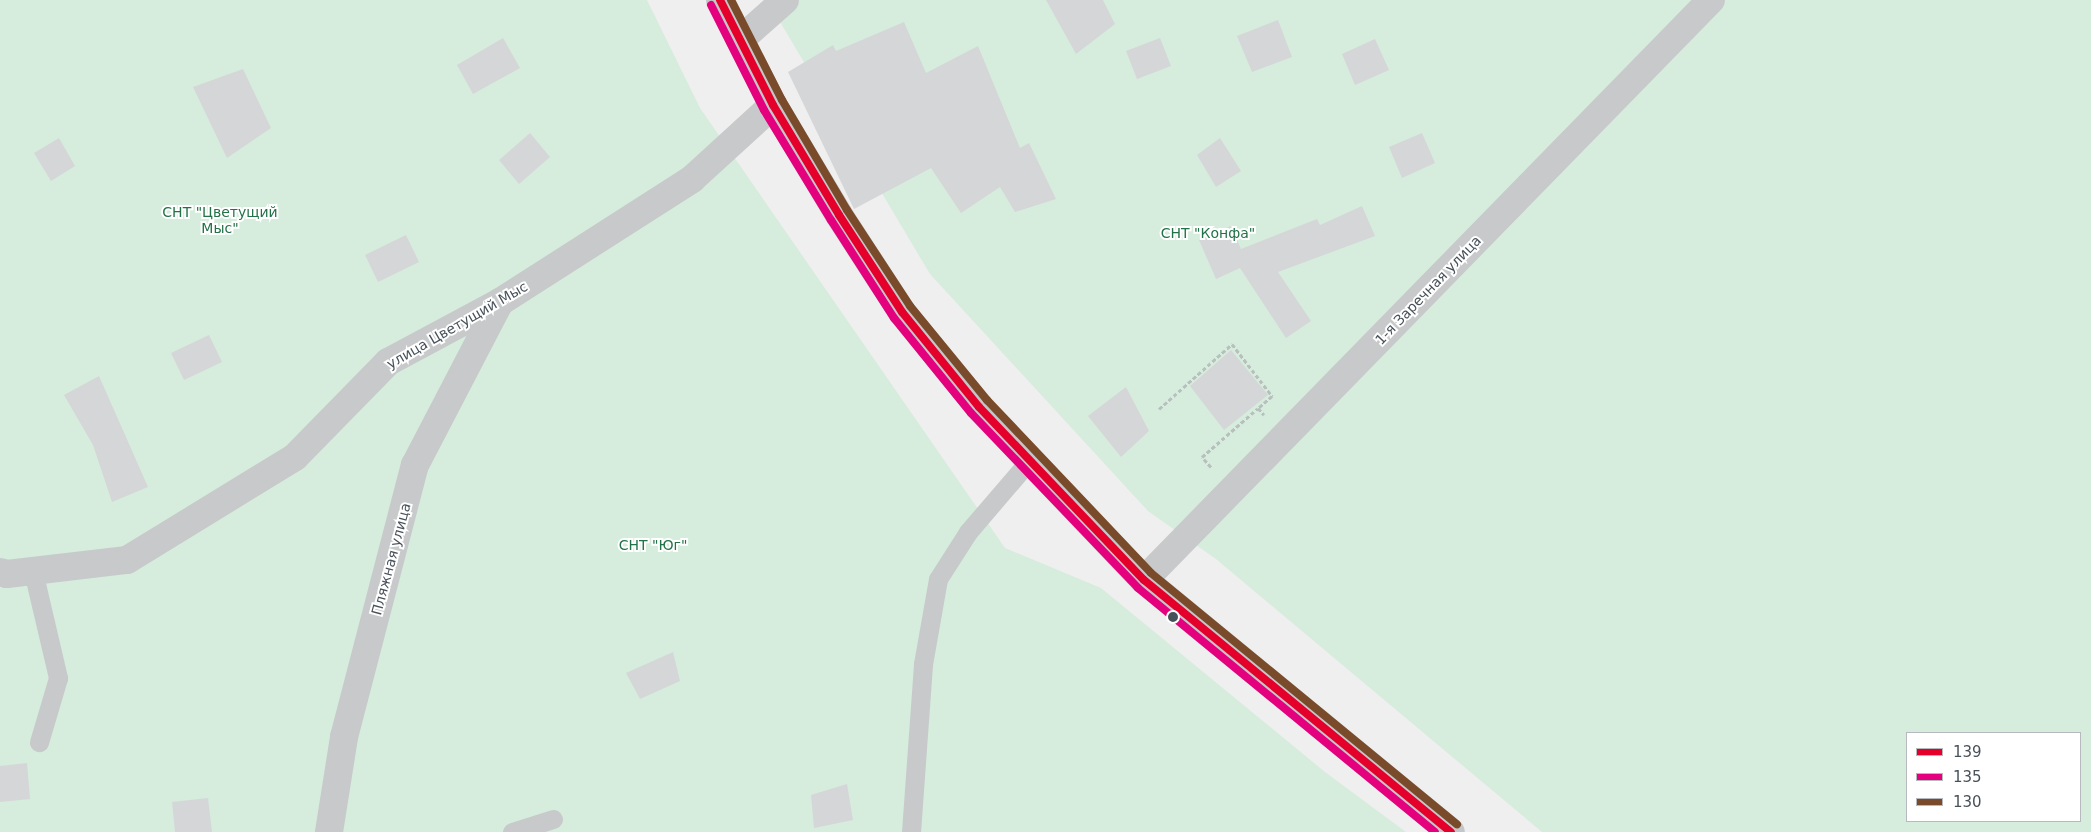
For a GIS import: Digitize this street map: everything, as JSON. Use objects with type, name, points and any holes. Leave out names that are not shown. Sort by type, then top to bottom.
[{"type":"main road","points":[[720,0],[773,105],[902,312],[1028,462],[1144,580],[1451,832]]},
{"type":"street","points":[[740,40],[785,0]]},
{"type":"street","name":"1-я Заречная улица","points":[[1144,580],[1711,0]]},
{"type":"street","name":"улица Цветущий Мыс","points":[[0,572],[33,571],[127,560],[295,457],[388,362],[500,302],[692,179],[773,105]]},
{"type":"street","name":"Пляжная улица","points":[[329,832],[344,737],[415,465],[500,302]]},
{"type":"lane","points":[[911,832],[924,664],[938,579],[968,532],[1028,462]]},
{"type":"lane","points":[[33,571],[58,678],[39,742]]},
{"type":"lane","points":[[512,832],[554,819]]},
{"type":"path","points":[[1159,409],[1232,344],[1272,396],[1258,408],[1270,421]]},
{"type":"green space","name":"СНТ \"Юг\"","points":[[0,0],[647,0],[700,108],[1005,548],[1101,588],[1325,772],[1406,832],[0,832]]},
{"type":"green space","name":"СНТ \"Конфа\"","points":[[767,0],[2091,0],[2091,832],[1542,832],[1216,559],[1148,511],[930,274]]},
{"type":"building","points":[[1046,0],[1103,0],[1115,24],[1076,54]]},
{"type":"building","points":[[1278,20],[1292,57],[1252,72],[1237,36]]},
{"type":"building","points":[[904,22],[926,73],[978,46],[1020,148],[1029,143],[1056,199],[1015,212],[1000,187],[961,213],[931,168],[854,209],[788,72],[833,45],[836,51]]},
{"type":"building","points":[[503,38],[520,68],[473,94],[457,65]]},
{"type":"building","points":[[1160,38],[1171,66],[1137,79],[1126,51]]},
{"type":"building","points":[[1375,39],[1389,70],[1355,85],[1342,54]]},
{"type":"building","points":[[243,69],[271,128],[227,158],[193,87]]},
{"type":"building","points":[[530,133],[550,157],[519,184],[499,160]]},
{"type":"building","points":[[1422,133],[1435,163],[1402,178],[1389,147]]},
{"type":"building","points":[[59,138],[75,166],[51,181],[34,153]]},
{"type":"building","points":[[1220,138],[1241,171],[1216,187],[1197,155]]},
{"type":"building","points":[[1362,206],[1375,236],[1278,272],[1311,321],[1286,338],[1240,268],[1216,279],[1199,240],[1231,226],[1241,249],[1317,219],[1320,225]]},
{"type":"building","points":[[406,235],[419,262],[378,282],[365,255]]},
{"type":"building","points":[[209,335],[222,362],[184,380],[171,353]]},
{"type":"building","points":[[1231,350],[1268,395],[1224,430],[1190,386]]},
{"type":"building","points":[[99,376],[148,487],[112,502],[93,445],[64,395]]},
{"type":"building","points":[[1126,387],[1149,431],[1121,457],[1088,416]]},
{"type":"building","points":[[673,652],[680,681],[640,699],[626,673]]},
{"type":"building","points":[[27,763],[30,799],[0,802],[0,766]]},
{"type":"building","points":[[847,784],[853,820],[814,828],[811,795]]},
{"type":"building","points":[[208,798],[212,832],[175,832],[172,802]]},
{"type":"transit line","name":"139","points":[[720,0],[773,105],[839,215],[902,312],[979,407],[1144,580],[1451,832]]},
{"type":"transit line","name":"130","points":[[731,0],[782,100],[847,210],[910,306],[987,400],[1151,573],[1457,824]]},
{"type":"transit line","name":"135","points":[[711,5],[764,110],[831,220],[894,318],[971,413],[1138,588],[1435,832]]},
{"type":"park label","name":"СНТ \"Цветущий Мыс\"","points":[[220,220]]}]
